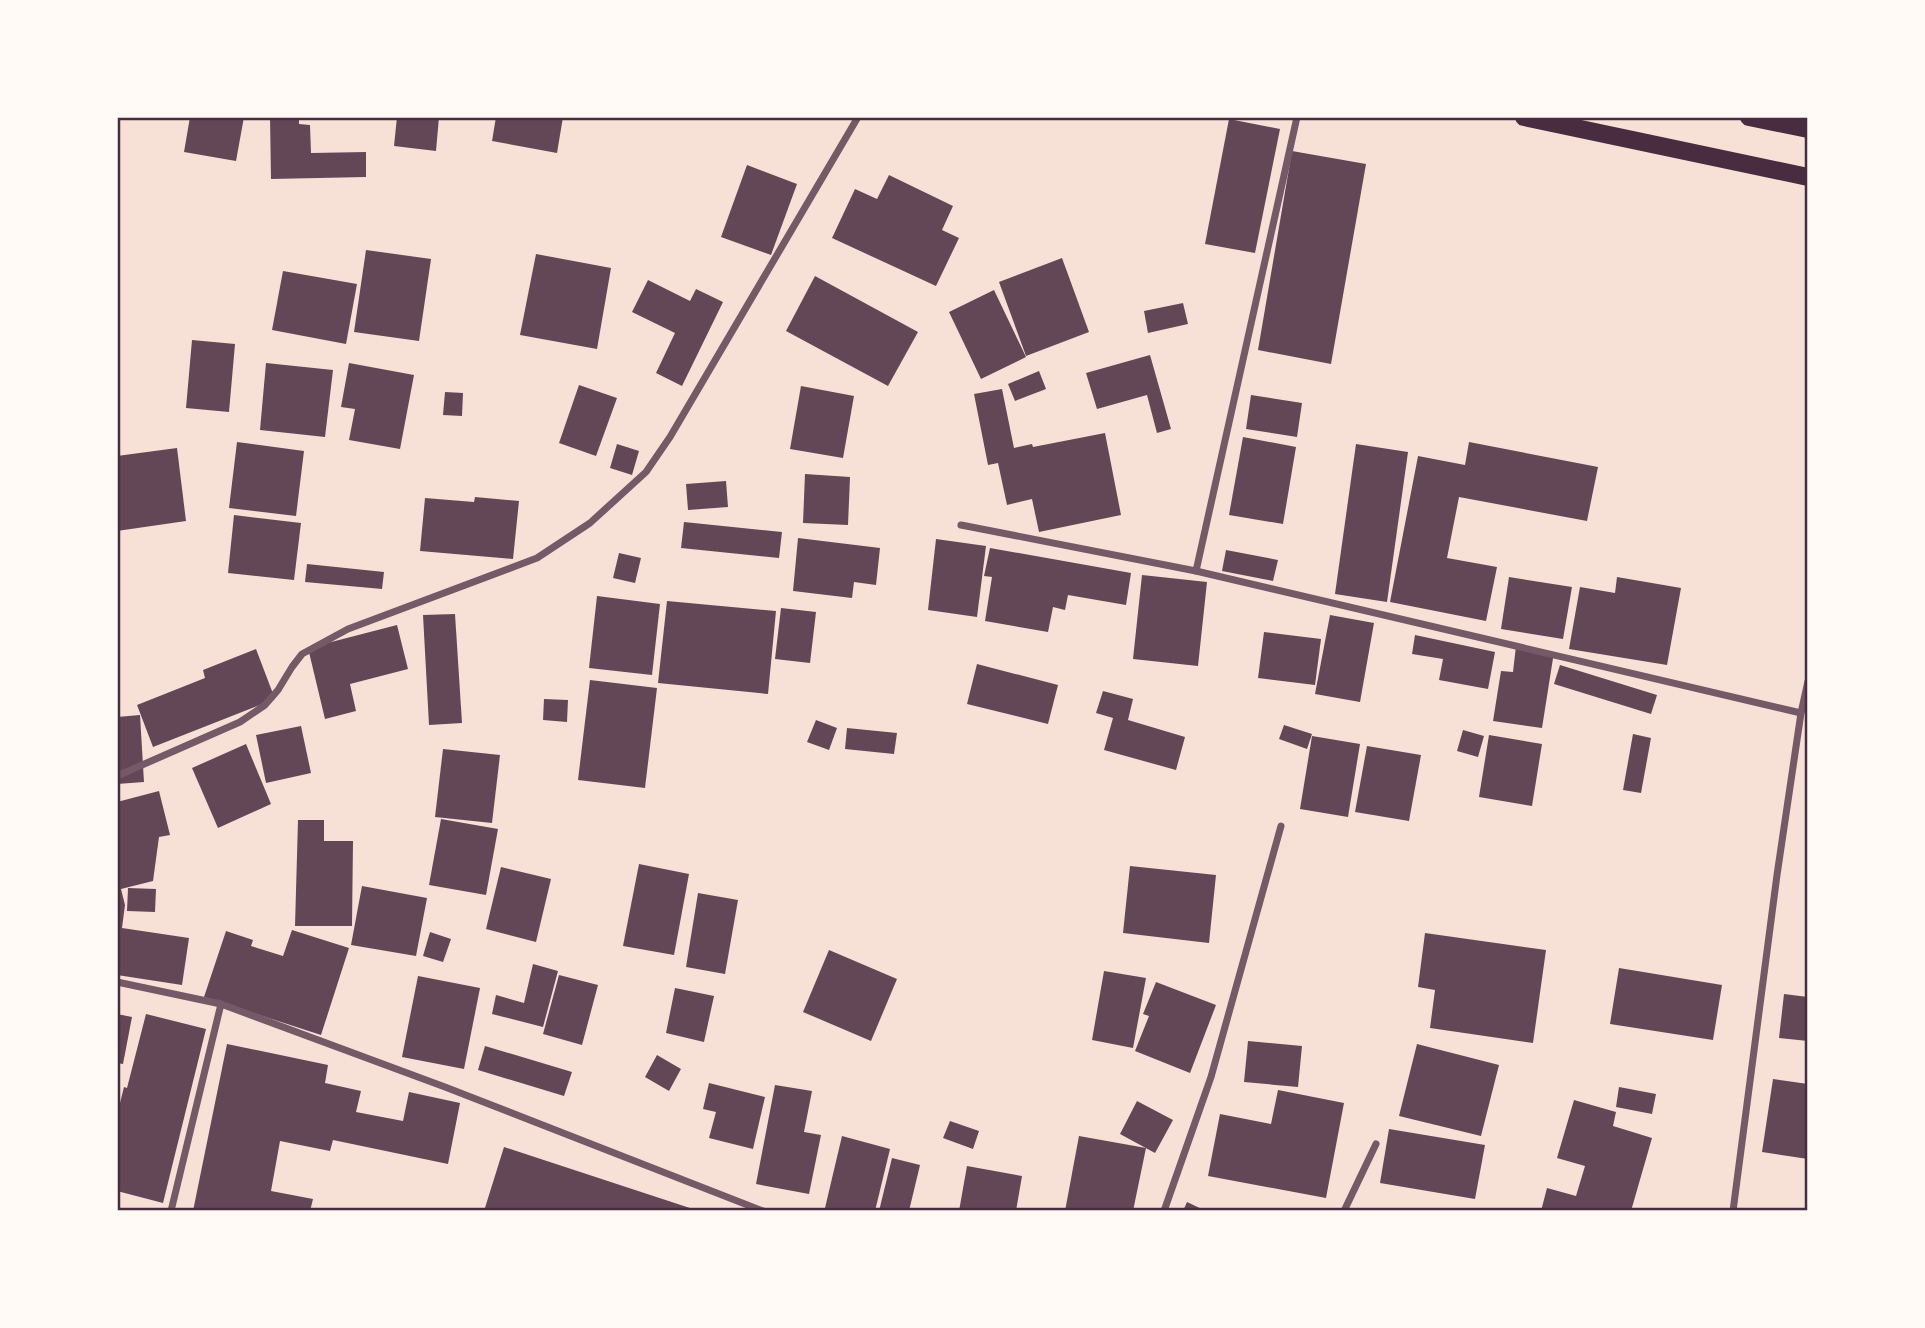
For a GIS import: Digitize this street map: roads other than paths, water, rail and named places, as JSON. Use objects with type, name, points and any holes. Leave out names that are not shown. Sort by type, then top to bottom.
[{"type":"main road","points":[[1524,117],[1808,177]]},
{"type":"main road","points":[[1749,117],[1808,129]]},
{"type":"street","points":[[117,776],[240,722],[265,705],[302,654],[348,629],[537,558],[590,523],[646,472],[664,446],[858,117]]},
{"type":"street","points":[[1196,571],[1297,117]]},
{"type":"street","points":[[961,525],[1196,571],[1801,713]]},
{"type":"street","points":[[1733,1211],[1777,875],[1808,681]]},
{"type":"street","points":[[1164,1211],[1211,1077],[1281,826]]},
{"type":"street","points":[[117,982],[221,1004],[445,1087],[763,1211]]},
{"type":"street","points":[[171,1211],[221,1004]]},
{"type":"street","points":[[1344,1211],[1376,1144]]}]
